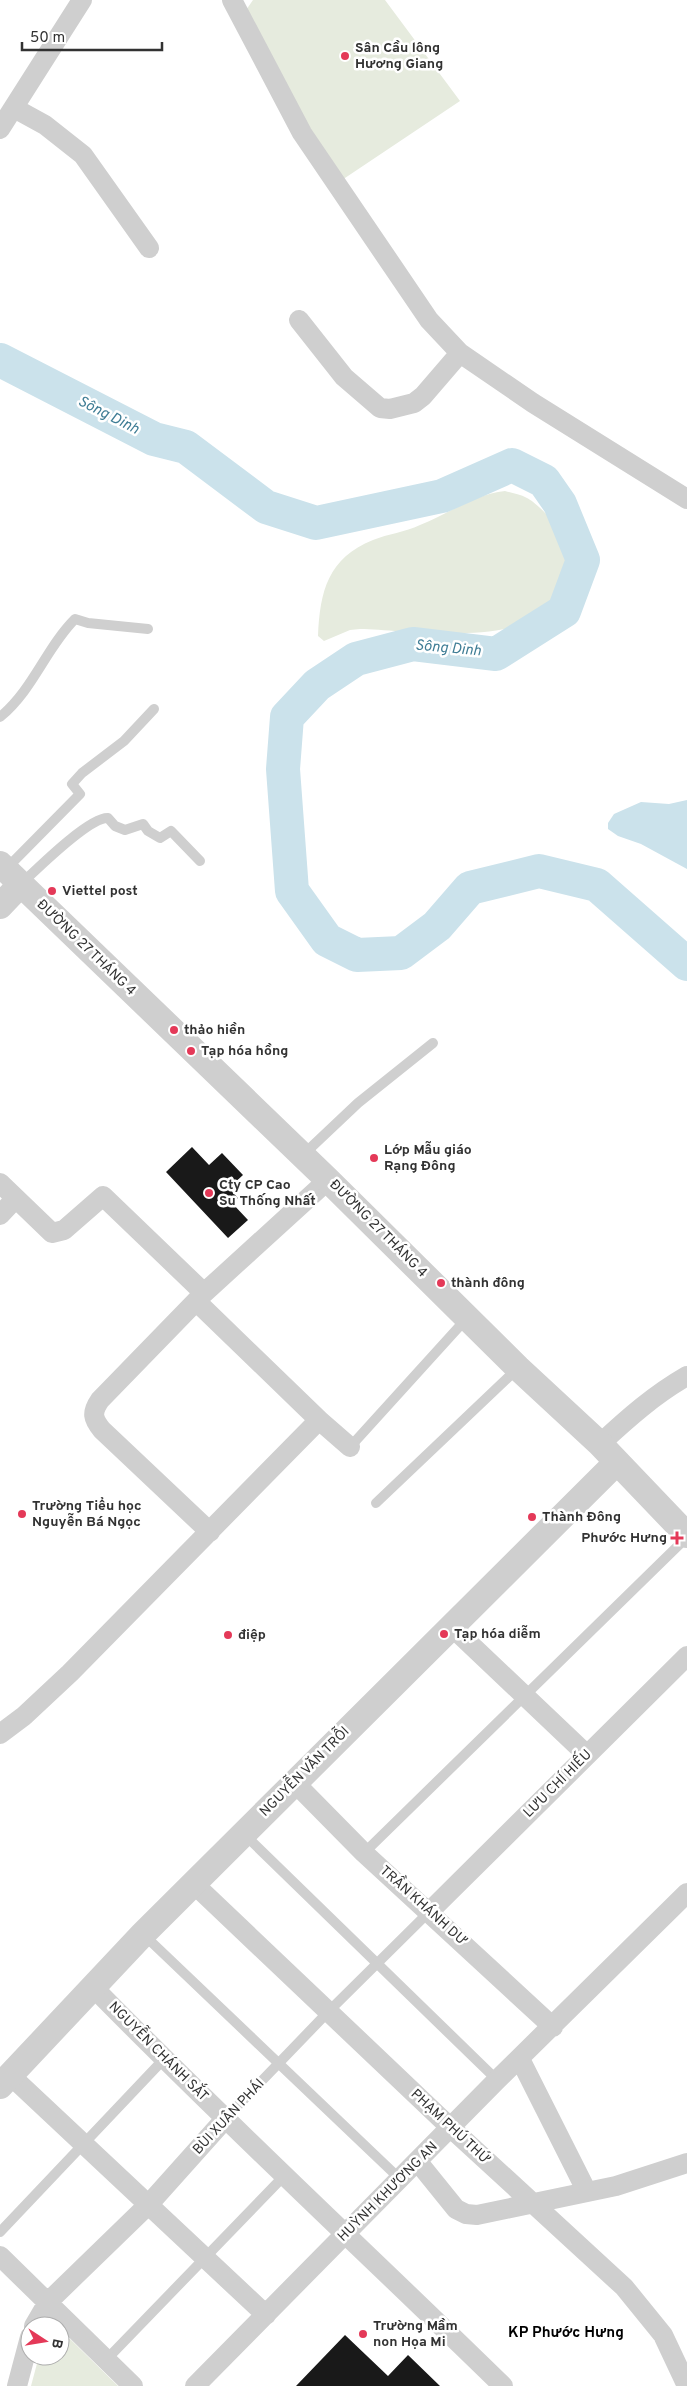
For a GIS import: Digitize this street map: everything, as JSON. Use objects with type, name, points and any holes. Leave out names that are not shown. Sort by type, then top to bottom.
[{"type":"street","points":[[0,130],[82,0]]},
{"type":"street","points":[[232,0],[297,124],[322,164],[429,320],[460,352],[533,403],[687,498]]},
{"type":"street","points":[[14,108],[45,125],[83,155],[149,248]]},
{"type":"street","points":[[299,320],[344,377],[380,408],[390,409],[414,403],[423,396],[460,352]]},
{"type":"street","points":[[0,906],[8,873]]},
{"type":"street","name":"ĐƯỜNG 27 THÁNG 4","points":[[8,873],[328,1180],[518,1368],[608,1453],[687,1536]]},
{"type":"street","points":[[210,1532],[102,1430],[94,1419],[94,1409],[100,1400],[201,1298],[328,1180]]},
{"type":"street","points":[[0,1183],[52,1233],[64,1230],[103,1196],[319,1420],[350,1447]]},
{"type":"street","points":[[0,1215],[15,1199]]},
{"type":"street","points":[[608,1453],[638,1408],[687,1376]]},
{"type":"street","points":[[0,1734],[48,1695],[319,1420]]},
{"type":"street","name":"NGUYỄN VĂN TRỖI","points":[[5,2081],[143,1934],[451,1626],[608,1453]]},
{"type":"street","points":[[451,1626],[588,1755]]},
{"type":"street","name":"LƯU CHÍ HIẾU","points":[[430,1912],[687,1656]]},
{"type":"street","name":"TRẦN KHÁNH DƯ","points":[[295,1782],[364,1853],[553,2027]]},
{"type":"street","name":"PHẠM PHÚ THỨ","points":[[193,1883],[533,2204],[624,2286],[663,2335],[687,2386]]},
{"type":"street","name":"HUỲNH KHƯƠNG AN","points":[[195,2386],[401,2180],[497,2080],[553,2027],[687,1893]]},
{"type":"street","name":"NGUYỄN CHÁNH SẮT","points":[[94,1988],[225,2119],[347,2233],[503,2386]]},
{"type":"street","points":[[520,2059],[587,2192]]},
{"type":"street","points":[[5,2081],[84,2144],[266,2315]]},
{"type":"street","name":"BÙI XUÂN PHÁI","points":[[40,2316],[48,2302],[149,2204],[225,2119]]},
{"type":"street","points":[[418,2162],[456,2209],[466,2214],[477,2215],[616,2186],[687,2163]]},
{"type":"street","points":[[0,2256],[133,2386]]},
{"type":"street","points":[[17,2386],[22,2366]]},
{"type":"lane","points":[[0,717],[30,686],[63,631],[76,619],[88,623],[148,629]]},
{"type":"lane","points":[[8,873],[80,794],[72,784],[82,773],[124,741],[154,708]]},
{"type":"lane","points":[[8,873],[101,818],[108,818],[115,826],[125,830],[144,824],[148,831],[160,838],[171,831],[200,861]]},
{"type":"lane","points":[[302,1155],[358,1102],[433,1044]]},
{"type":"lane","points":[[350,1447],[467,1317]]},
{"type":"lane","points":[[376,1503],[518,1368]]},
{"type":"lane","points":[[364,1853],[687,1536]]},
{"type":"lane","points":[[243,1833],[497,2080]]},
{"type":"lane","name":"BÙI XUÂN PHÁI","points":[[225,2119],[328,2012],[430,1912]]},
{"type":"lane","points":[[143,1934],[401,2180]]},
{"type":"lane","points":[[0,2232],[164,2059]]},
{"type":"lane","points":[[106,2360],[284,2176]]},
{"type":"shaded area","name":"Sân Cầu lông Hương Giang","points":[[253,0],[385,0],[460,101],[336,184],[244,13]]},
{"type":"shaded area","points":[[505,491],[531,501],[556,524],[569,541],[573,556],[572,572],[569,582],[557,604],[536,619],[509,628],[478,632],[445,633],[360,629],[350,630],[324,641],[318,636],[324,591],[336,566],[346,556],[358,547],[373,540],[430,521],[472,500]]},
{"type":"shaded area","points":[[70,2339],[118,2386],[31,2386],[36,2366],[70,2366]]},
{"type":"water","points":[[687,800],[687,869],[641,844],[618,836],[608,829],[608,823],[614,814],[641,802],[669,804]]},
{"type":"building","name":"Cty CP Cao Su Thống Nhất","points":[[192,1147],[209,1165],[222,1153],[243,1175],[229,1188],[238,1198],[232,1203],[248,1220],[228,1238],[166,1172]]},
{"type":"building","points":[[345,2335],[388,2376],[408,2355],[440,2386],[296,2386]]},
{"type":"waterway","name":"Sông Dinh","points":[[0,360],[154,439],[186,447],[266,507],[316,523],[442,496],[512,465],[544,481],[560,504],[583,560],[564,611],[496,654],[413,644],[356,659],[317,685],[287,717],[283,769],[292,891],[327,940],[357,955],[401,953],[437,926],[470,888],[539,871],[597,885],[687,964]]},
{"type":"place","name":"Sân Cầu lông Hương Giang","points":[[345,56]]},
{"type":"place","name":"Viettel post","points":[[52,891]]},
{"type":"place","name":"thảo hiền","points":[[174,1030]]},
{"type":"place","name":"Tạp hóa hồng","points":[[191,1051]]},
{"type":"place","name":"Lớp Mẫu giáo Rạng Đông","points":[[374,1158]]},
{"type":"place","name":"Cty CP Cao Su Thống Nhất","points":[[209,1193]]},
{"type":"place","name":"thành đông","points":[[441,1283]]},
{"type":"place","name":"Trường Tiểu học Nguyễn Bá Ngọc","points":[[22,1514]]},
{"type":"place","name":"Thành Đông","points":[[532,1517]]},
{"type":"place","name":"Phước Hưng","points":[[677,1538]]},
{"type":"place","name":"Tạp hóa diễm","points":[[444,1634]]},
{"type":"place","name":"điệp","points":[[228,1635]]},
{"type":"place","name":"Trường Mầm non Họa Mi","points":[[363,2334]]},
{"type":"district","name":"KP Phước Hưng","points":[[566,2333]]}]
